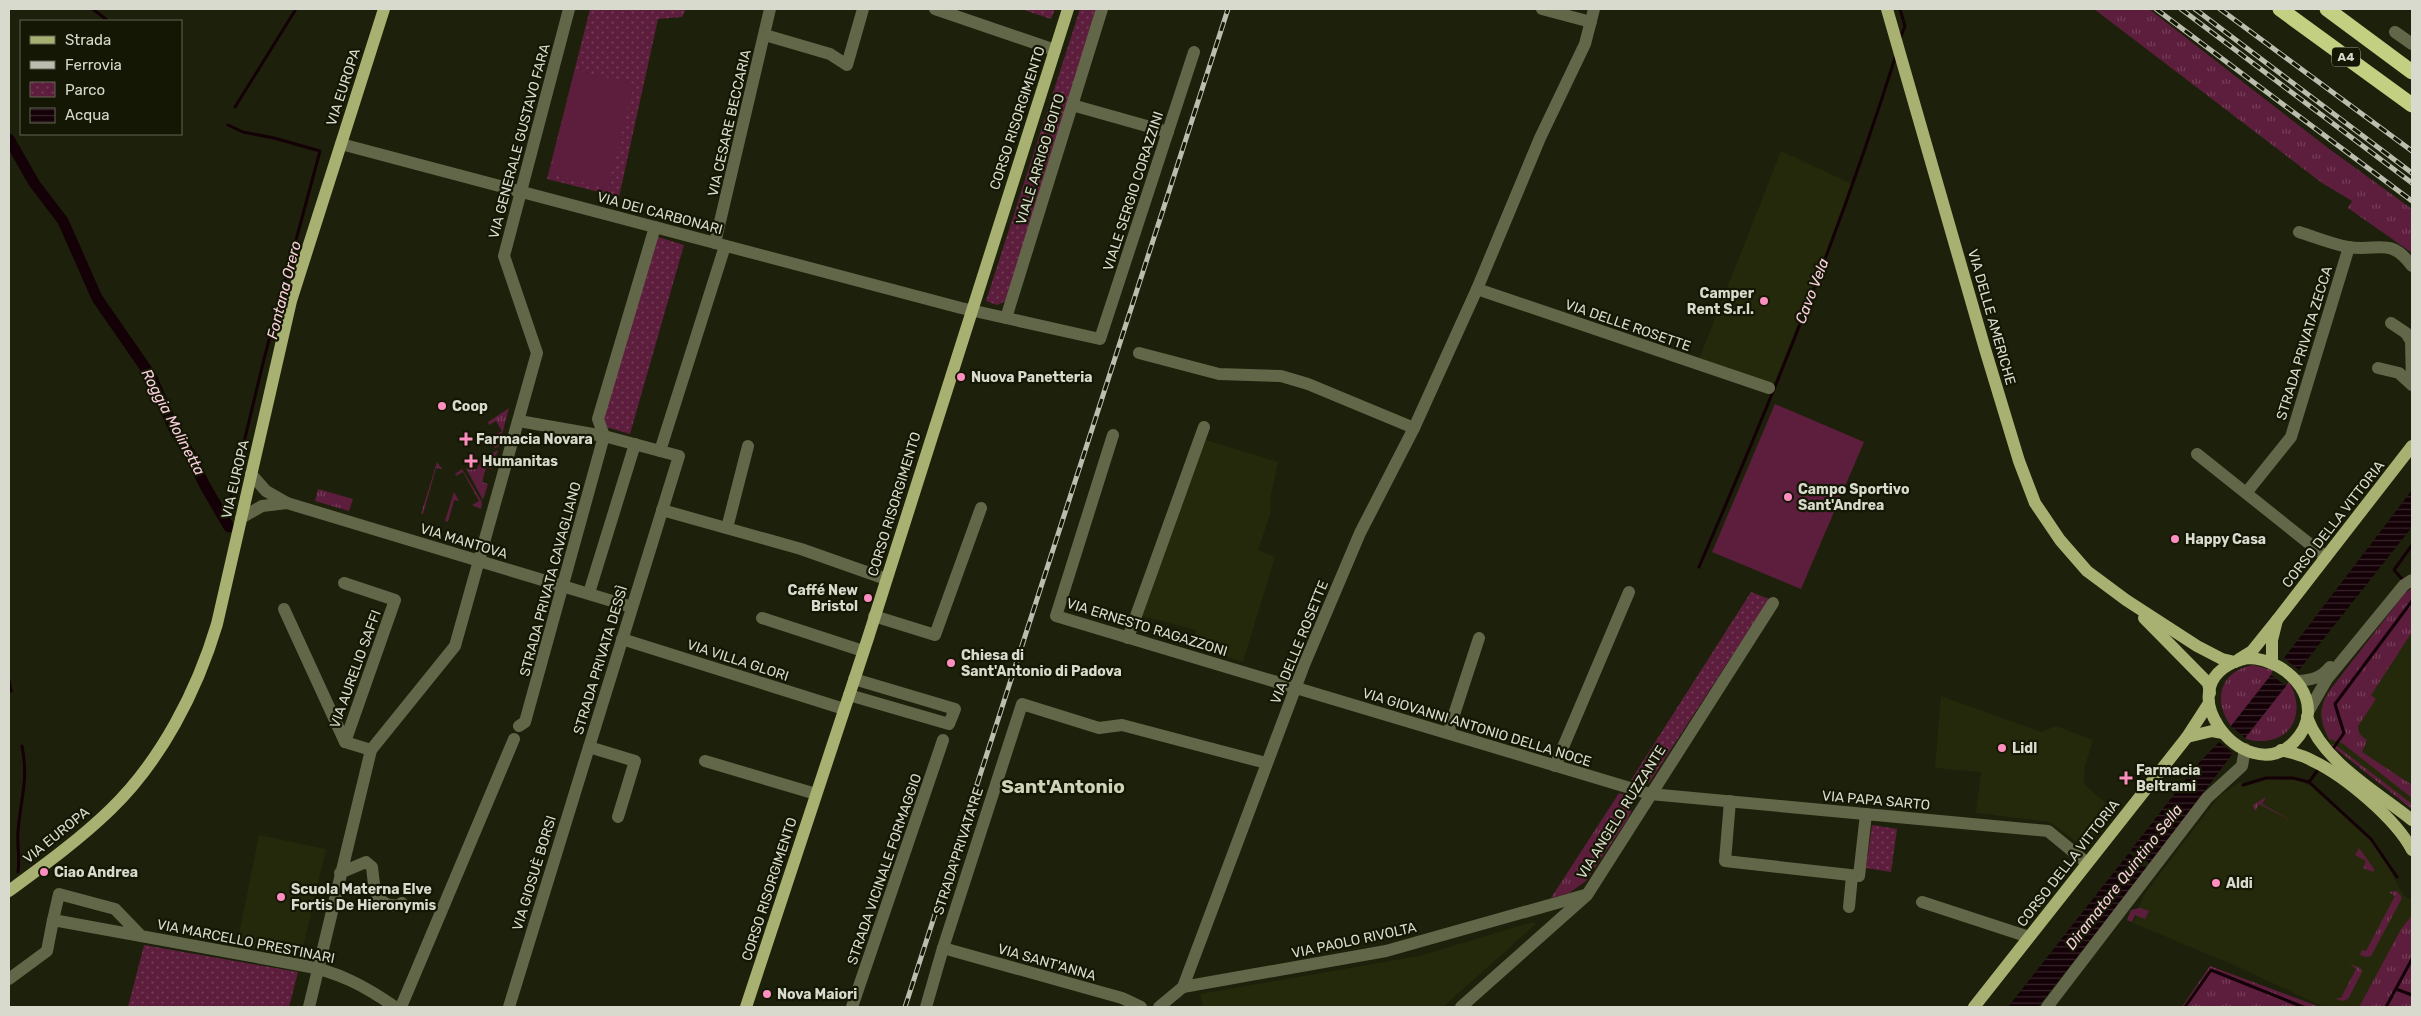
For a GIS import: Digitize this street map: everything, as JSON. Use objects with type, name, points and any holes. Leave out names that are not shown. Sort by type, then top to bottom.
[{"type":"highway","name":"A4","points":[[2280,9],[2412,105]]},
{"type":"highway","name":"A4","points":[[2327,9],[2412,72]]},
{"type":"highway","points":[[2336,9],[2369,40]]},
{"type":"main road","name":"VIA EUROPA","points":[[9,891],[39,869],[110,809],[138,777],[167,738],[187,703],[208,654],[217,624],[291,301],[384,9]]},
{"type":"main road","name":"CORSO RISORGIMENTO","points":[[746,1007],[849,695],[1068,9]]},
{"type":"main road","name":"VIA DELLE AMERICHE","points":[[1886,9],[1985,349],[2019,461],[2035,503],[2060,540],[2087,571],[2126,600],[2197,646],[2222,659],[2236,661]]},
{"type":"main road","name":"CORSO DELLA VITTORIA","points":[[2236,661],[2252,651],[2412,446]]},
{"type":"main road","name":"VIA DELLE AMERICHE","points":[[2126,600],[2208,683],[2209,698]]},
{"type":"main road","name":"CORSO DELLA VITTORIA","points":[[2274,663],[2272,640],[2277,620]]},
{"type":"main road","points":[[2412,820],[2330,754],[2315,736],[2307,714],[2306,696],[2295,679],[2274,663],[2261,658],[2236,661],[2219,674],[2209,698],[2213,719],[2223,733],[2242,748],[2252,753],[2281,750],[2320,764],[2383,814],[2406,839],[2412,849],[2412,856]]},
{"type":"main road","name":"CORSO DELLA VITTORIA","points":[[1974,1007],[2187,737],[2209,698]]},
{"type":"main road","points":[[2281,750],[2296,740],[2307,714]]},
{"type":"main road","points":[[2187,737],[2212,731],[2223,733]]},
{"type":"street","name":"VIA GENERALE GUSTAVO FARA","points":[[309,1007],[371,750],[455,646],[519,422],[537,353],[504,256],[570,9]]},
{"type":"street","name":"VIA CESARE BECCARIA","points":[[660,451],[720,244],[770,9]]},
{"type":"street","points":[[765,35],[830,54],[847,65],[863,9]]},
{"type":"street","points":[[935,9],[1055,50]]},
{"type":"street","name":"VIALE ARRIGO BOITO","points":[[1006,318],[1102,9]]},
{"type":"street","points":[[1542,9],[1591,22]]},
{"type":"street","name":"VIA DELLE ROSETTE","points":[[1159,1007],[1183,987],[1266,763],[1360,534],[1414,428],[1477,289],[1540,138],[1585,44],[1594,9]]},
{"type":"street","points":[[2395,32],[2412,44]]},
{"type":"street","name":"VIALE SERGIO CORAZZINI","points":[[1100,339],[1194,52]]},
{"type":"street","points":[[1072,105],[1168,132]]},
{"type":"street","name":"VIA DEI CARBONARI","points":[[341,144],[971,310],[1100,339]]},
{"type":"street","points":[[604,436],[598,419],[655,227]]},
{"type":"street","points":[[2299,232],[2349,247],[2389,246],[2405,256],[2412,266]]},
{"type":"street","name":"STRADA PRIVATA ZECCA","points":[[2246,492],[2291,436],[2349,247]]},
{"type":"street","name":"VIA DELLE ROSETTE","points":[[1477,289],[1769,388]]},
{"type":"street","points":[[2391,323],[2406,333],[2411,340],[2412,385]]},
{"type":"street","points":[[1139,353],[1219,374],[1281,376],[1308,384],[1414,428]]},
{"type":"street","points":[[2378,368],[2399,374],[2412,385]]},
{"type":"street","points":[[519,422],[604,436],[660,451]]},
{"type":"street","points":[[1128,638],[1204,428]]},
{"type":"street","name":"VIA ERNESTO RAGAZZONI","points":[[1113,435],[1056,616],[1295,689]]},
{"type":"street","name":"STRADA PRIVATA CAVAGLIANO","points":[[519,726],[526,722],[565,586],[604,436]]},
{"type":"street","points":[[589,593],[635,444]]},
{"type":"street","points":[[727,528],[748,446]]},
{"type":"street","name":"STRADA PRIVATA DESSÌ","points":[[618,817],[635,761],[589,747],[679,456],[660,451]]},
{"type":"street","points":[[2197,454],[2326,557]]},
{"type":"street","name":"VIA MANTOVA","points":[[251,474],[266,491],[287,503],[632,607]]},
{"type":"street","name":"VIA MANTOVA","points":[[241,518],[262,506],[287,503]]},
{"type":"street","points":[[874,616],[935,635],[980,508]]},
{"type":"street","points":[[662,510],[801,549],[886,580]]},
{"type":"street","points":[[2295,679],[2323,675],[2407,579]]},
{"type":"street","points":[[2307,714],[2327,679],[2407,579]]},
{"type":"street","name":"VIA AURELIO SAFFI","points":[[344,583],[396,600],[345,742]]},
{"type":"street","points":[[1555,766],[1629,592]]},
{"type":"street","name":"VIA ANGELO RUZZANTE","points":[[1461,1007],[1587,895],[1773,603]]},
{"type":"street","points":[[284,609],[345,742],[371,750]]},
{"type":"street","points":[[762,618],[863,651]]},
{"type":"street","points":[[1448,733],[1479,638]]},
{"type":"street","name":"VIA VILLA GLORI","points":[[622,639],[844,709]]},
{"type":"street","points":[[849,695],[949,724],[955,709],[854,679]]},
{"type":"street","name":"VIA GIOVANNI ANTONIO DELLA NOCE","points":[[1295,689],[1650,794]]},
{"type":"street","name":"STRADA PRIVATA RE","points":[[926,1007],[943,948],[1022,704],[1099,728],[1122,725],[1266,763]]},
{"type":"street","points":[[401,1007],[514,738]]},
{"type":"street","name":"STRADA VICINALE FORMAGGIO","points":[[852,1007],[943,740]]},
{"type":"street","name":"VIA GIOSUÈ BORSI","points":[[509,1007],[589,747]]},
{"type":"street","points":[[2047,1007],[2207,798],[2242,766],[2242,748]]},
{"type":"street","points":[[705,761],[816,794]]},
{"type":"street","name":"VIA PAPA SARTO","points":[[1650,794],[2048,831],[2088,863]]},
{"type":"street","points":[[1730,801],[1725,861],[1852,876],[1859,876],[1866,814]]},
{"type":"street","points":[[340,873],[366,862],[372,867],[377,898],[391,905],[399,906],[402,904]]},
{"type":"street","points":[[1849,907],[1852,876]]},
{"type":"street","name":"VIA MARCELLO PRESTINARI","points":[[141,936],[116,909],[59,894],[53,920],[141,936],[318,968],[341,975],[369,988],[395,1007]]},
{"type":"street","name":"VIA PAOLO RIVOLTA","points":[[1183,987],[1386,951],[1587,895]]},
{"type":"street","points":[[1922,902],[2029,936]]},
{"type":"street","points":[[9,979],[47,951],[53,920]]},
{"type":"street","name":"VIA SANT'ANNA","points":[[943,948],[1122,998],[1141,1007]]},
{"type":"shaded area","name":"Camper Rent S.r.l.","points":[[1781,151],[1854,185],[1773,386],[1698,362]]},
{"type":"shaded area","points":[[1203,439],[1278,462],[1270,500],[1271,511],[1258,550],[1275,557],[1243,662],[1190,646],[1196,630],[1139,615]]},
{"type":"shaded area","points":[[2412,588],[2412,809],[2331,745],[2322,726],[2320,713],[2323,701],[2330,690]]},
{"type":"shaded area","points":[[1941,696],[2041,732],[2056,726],[2093,740],[2085,766],[2084,784],[2114,810],[2085,848],[2050,822],[1976,813],[1981,772],[1935,768]]},
{"type":"shaded area","points":[[2267,779],[2297,780],[2311,786],[2371,841],[2385,861],[2404,896],[2412,900],[2412,915],[2401,929],[2359,1007],[2324,1007],[2229,963],[2133,923],[2144,895],[2219,796],[2240,782],[2244,786]]},
{"type":"shaded area","name":"Scuola Materna Elve Fortis De Hieronymis","points":[[259,835],[326,849],[301,956],[237,945]]},
{"type":"shaded area","points":[[1533,922],[1536,924],[1443,1007],[1203,1007],[1200,994],[1419,956]]},
{"type":"green space","points":[[590,9],[686,9],[682,17],[658,19],[619,197],[547,179]]},
{"type":"green space","points":[[1021,9],[1055,9],[1051,19]]},
{"type":"green space","points":[[1080,9],[1096,9],[1006,301],[997,305],[986,301]]},
{"type":"green space","points":[[2094,9],[2149,9],[2328,148],[2412,209],[2412,253],[2348,208],[2352,201],[2322,183]]},
{"type":"green space","points":[[575,70],[634,84],[608,189],[550,174]]},
{"type":"green space","points":[[655,236],[684,245],[630,434],[603,426],[602,418]]},
{"type":"green space","name":"Campo Sportivo Sant'Andrea","points":[[1775,404],[1864,442],[1801,589],[1712,552]]},
{"type":"green space","points":[[509,408],[499,446],[495,448],[489,438],[502,431],[496,421],[489,425],[488,422]]},
{"type":"green space","points":[[498,450],[492,469],[486,468],[482,482],[488,484],[483,500],[466,468],[477,469],[480,460]]},
{"type":"green space","points":[[437,462],[442,469],[436,468],[423,514],[421,514]]},
{"type":"green space","points":[[462,469],[482,502],[481,509],[472,505],[479,501],[463,472],[456,476],[455,474]]},
{"type":"green space","points":[[318,489],[353,499],[349,511],[315,501]]},
{"type":"green space","points":[[454,492],[459,501],[454,500],[448,522],[445,521]]},
{"type":"green space","points":[[2412,588],[2412,632],[2371,695],[2376,699],[2358,726],[2360,734],[2367,740],[2362,752],[2412,785],[2412,798],[2342,743],[2329,739],[2322,720],[2322,709],[2330,690],[2405,593]]},
{"type":"green space","points":[[1751,592],[1769,599],[1649,783],[1631,780]]},
{"type":"green space","points":[[2253,665],[2273,670],[2231,726],[2222,706],[2222,688],[2233,673]]},
{"type":"green space","points":[[2289,682],[2296,701],[2294,720],[2290,728],[2275,739],[2259,741],[2245,738]]},
{"type":"green space","points":[[2334,744],[2412,804],[2412,809],[2331,745]]},
{"type":"green space","points":[[1619,793],[1626,795],[1632,802],[1631,812],[1627,820],[1586,881],[1569,893],[1551,898]]},
{"type":"green space","points":[[2266,797],[2262,804],[2292,821],[2259,804],[2255,811],[2253,805]]},
{"type":"green space","points":[[1872,825],[1897,829],[1891,872],[1866,868]]},
{"type":"green space","points":[[2359,848],[2374,869],[2373,872],[2363,868],[2366,861],[2355,855]]},
{"type":"green space","points":[[2397,891],[2402,898],[2371,956],[2360,955],[2362,950],[2366,951],[2395,896],[2389,892]]},
{"type":"green space","points":[[2140,908],[2149,911],[2145,919],[2135,915],[2132,922],[2127,920],[2131,910]]},
{"type":"green space","points":[[2412,915],[2412,1007],[2359,1007],[2401,929]]},
{"type":"green space","points":[[144,945],[298,972],[289,1007],[128,1007]]},
{"type":"green space","points":[[2350,964],[2360,968],[2362,972],[2348,999],[2342,1001],[2335,998],[2341,998],[2356,969]]},
{"type":"green space","points":[[2210,966],[2320,1007],[2182,1007]]},
{"type":"water","points":[[2412,490],[2412,527],[2299,670],[2284,658]]},
{"type":"water","points":[[2271,675],[2286,686],[2245,738],[2231,726]]},
{"type":"water","points":[[2219,742],[2233,753],[2150,864],[2131,850],[2197,765]]},
{"type":"water","name":"Diramatore Quintino Sella","points":[[2129,853],[2147,868],[2038,1007],[2008,1007]]},
{"type":"waterway","name":"Fontana Orero","points":[[93,9],[107,20]]},
{"type":"waterway","points":[[235,107],[296,9]]},
{"type":"waterway","name":"Cavo Vela","points":[[1900,9],[1905,26],[1900,39]]},
{"type":"waterway","name":"Cavo Vela","points":[[1699,567],[1753,441],[1829,249],[1896,55]]},
{"type":"waterway","name":"Fontana Orero","points":[[225,521],[264,359],[320,151],[274,138],[243,132],[228,125]]},
{"type":"waterway","name":"Roggia Molinetta","points":[[9,139],[34,183],[63,221],[97,298],[151,376],[174,429],[190,454],[204,484],[229,527]]},
{"type":"waterway","points":[[2403,580],[2394,570],[2412,545]]},
{"type":"waterway","points":[[2332,750],[2344,733],[2335,704],[2412,601]]},
{"type":"waterway","points":[[9,680],[11,691]]},
{"type":"waterway","points":[[18,872],[18,832],[25,770],[22,746]]},
{"type":"waterway","points":[[2309,782],[2320,767]]},
{"type":"waterway","points":[[2243,785],[2266,778],[2293,778],[2309,782],[2371,839],[2397,877]]},
{"type":"waterway","points":[[2386,1007],[2412,959]]},
{"type":"waterway","points":[[2185,1007],[2211,970],[2303,1007]]},
{"type":"waterway","points":[[2396,989],[2412,995]]},
{"type":"railway","points":[[905,1007],[1228,9]]},
{"type":"railway","points":[[2156,9],[2412,201]]},
{"type":"railway","points":[[2181,9],[2412,183]]},
{"type":"railway","points":[[2195,9],[2412,173]]},
{"type":"railway","points":[[2220,9],[2412,151]]},
{"type":"place","name":"Camper Rent S.r.l.","points":[[1764,301]]},
{"type":"place","name":"Nuova Panetteria","points":[[961,377]]},
{"type":"place","name":"Coop","points":[[442,406]]},
{"type":"place","name":"Farmacia Novara","points":[[466,439]]},
{"type":"place","name":"Humanitas","points":[[471,461]]},
{"type":"place","name":"Campo Sportivo Sant'Andrea","points":[[1788,497]]},
{"type":"place","name":"Happy Casa","points":[[2175,539]]},
{"type":"place","name":"Caffé New Bristol","points":[[868,598]]},
{"type":"place","name":"Chiesa di Sant'Antonio di Padova","points":[[951,663]]},
{"type":"place","name":"Lidl","points":[[2002,748]]},
{"type":"place","name":"Farmacia Beltrami","points":[[2126,778]]},
{"type":"place","name":"Ciao Andrea","points":[[44,872]]},
{"type":"place","name":"Aldi","points":[[2216,883]]},
{"type":"place","name":"Scuola Materna Elve Fortis De Hieronymis","points":[[281,897]]},
{"type":"place","name":"Nova Maiori","points":[[767,994]]},
{"type":"district","name":"Sant'Antonio","points":[[1063,786]]}]
